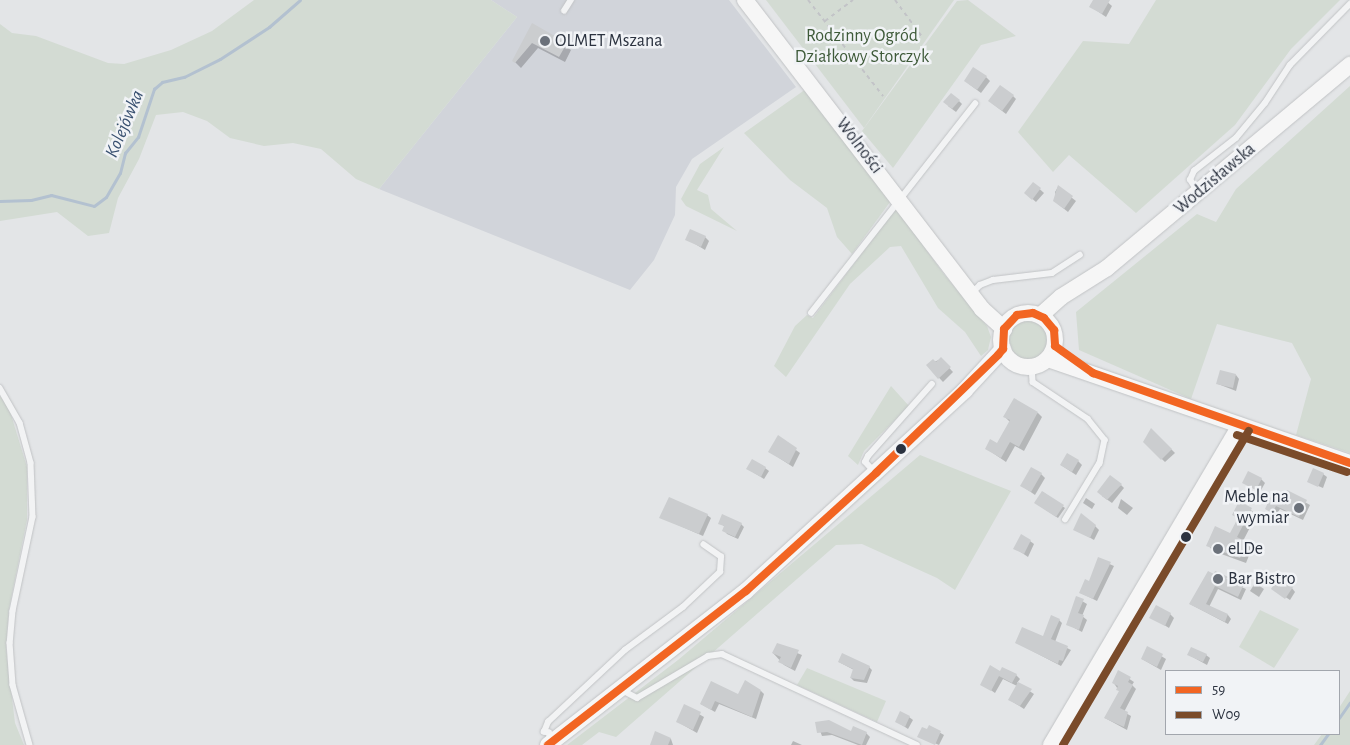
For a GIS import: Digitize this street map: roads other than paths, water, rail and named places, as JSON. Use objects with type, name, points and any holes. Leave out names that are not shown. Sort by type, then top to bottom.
[{"type":"main road","name":"Wolności","points":[[745,0],[972,293],[982,309],[1009,323]]},
{"type":"main road","name":"Wodzisławska","points":[[1046,321],[1077,289],[1198,193],[1350,65]]},
{"type":"main road","points":[[549,744],[746,591],[965,390],[1008,356],[1009,323],[1025,313],[1046,321],[1051,352],[1075,371],[1093,373],[1350,463]]},
{"type":"main road","points":[[1008,356],[1032,367],[1051,352]]},
{"type":"main road","points":[[1051,745],[1240,426]]},
{"type":"lane","points":[[564,11],[571,0]]},
{"type":"lane","points":[[1198,193],[1190,180],[1194,171],[1236,138],[1265,103],[1290,66],[1350,4]]},
{"type":"lane","points":[[811,313],[898,198],[975,104]]},
{"type":"lane","points":[[972,293],[980,285],[994,280],[1052,273],[1080,255]]},
{"type":"lane","points":[[1032,367],[1033,382],[1088,419],[1105,440],[1100,463],[1066,519]]},
{"type":"lane","points":[[876,473],[864,462],[932,384]]},
{"type":"lane","points":[[0,388],[20,423],[31,462],[33,517],[13,611],[10,643],[13,685],[30,745]]},
{"type":"lane","points":[[549,744],[549,733],[544,732],[548,722],[626,650],[683,607],[720,572],[721,557],[704,545]]},
{"type":"lane","points":[[621,688],[631,698],[637,698],[708,656],[722,654],[917,745]]},
{"type":"waterway","name":"Kolejówka","points":[[0,201],[31,200],[51,195],[94,206],[106,197],[120,173],[125,153],[138,137],[154,89],[162,82],[184,77],[220,59],[269,27],[300,0]]},
{"type":"waterway","points":[[1340,717],[1350,702]]},
{"type":"waterway","points":[[1320,745],[1327,735]]},
{"type":"place","name":"OLMET Mszana","points":[[545,41]]},
{"type":"place","name":"Meble na wymiar","points":[[1299,508]]},
{"type":"place","name":"eLDe","points":[[1218,549]]},
{"type":"place","name":"Bar Bistro","points":[[1218,579]]},
{"type":"park label","name":"Rodzinny Ogród Działkowy Storczyk","points":[[862,47]]}]
